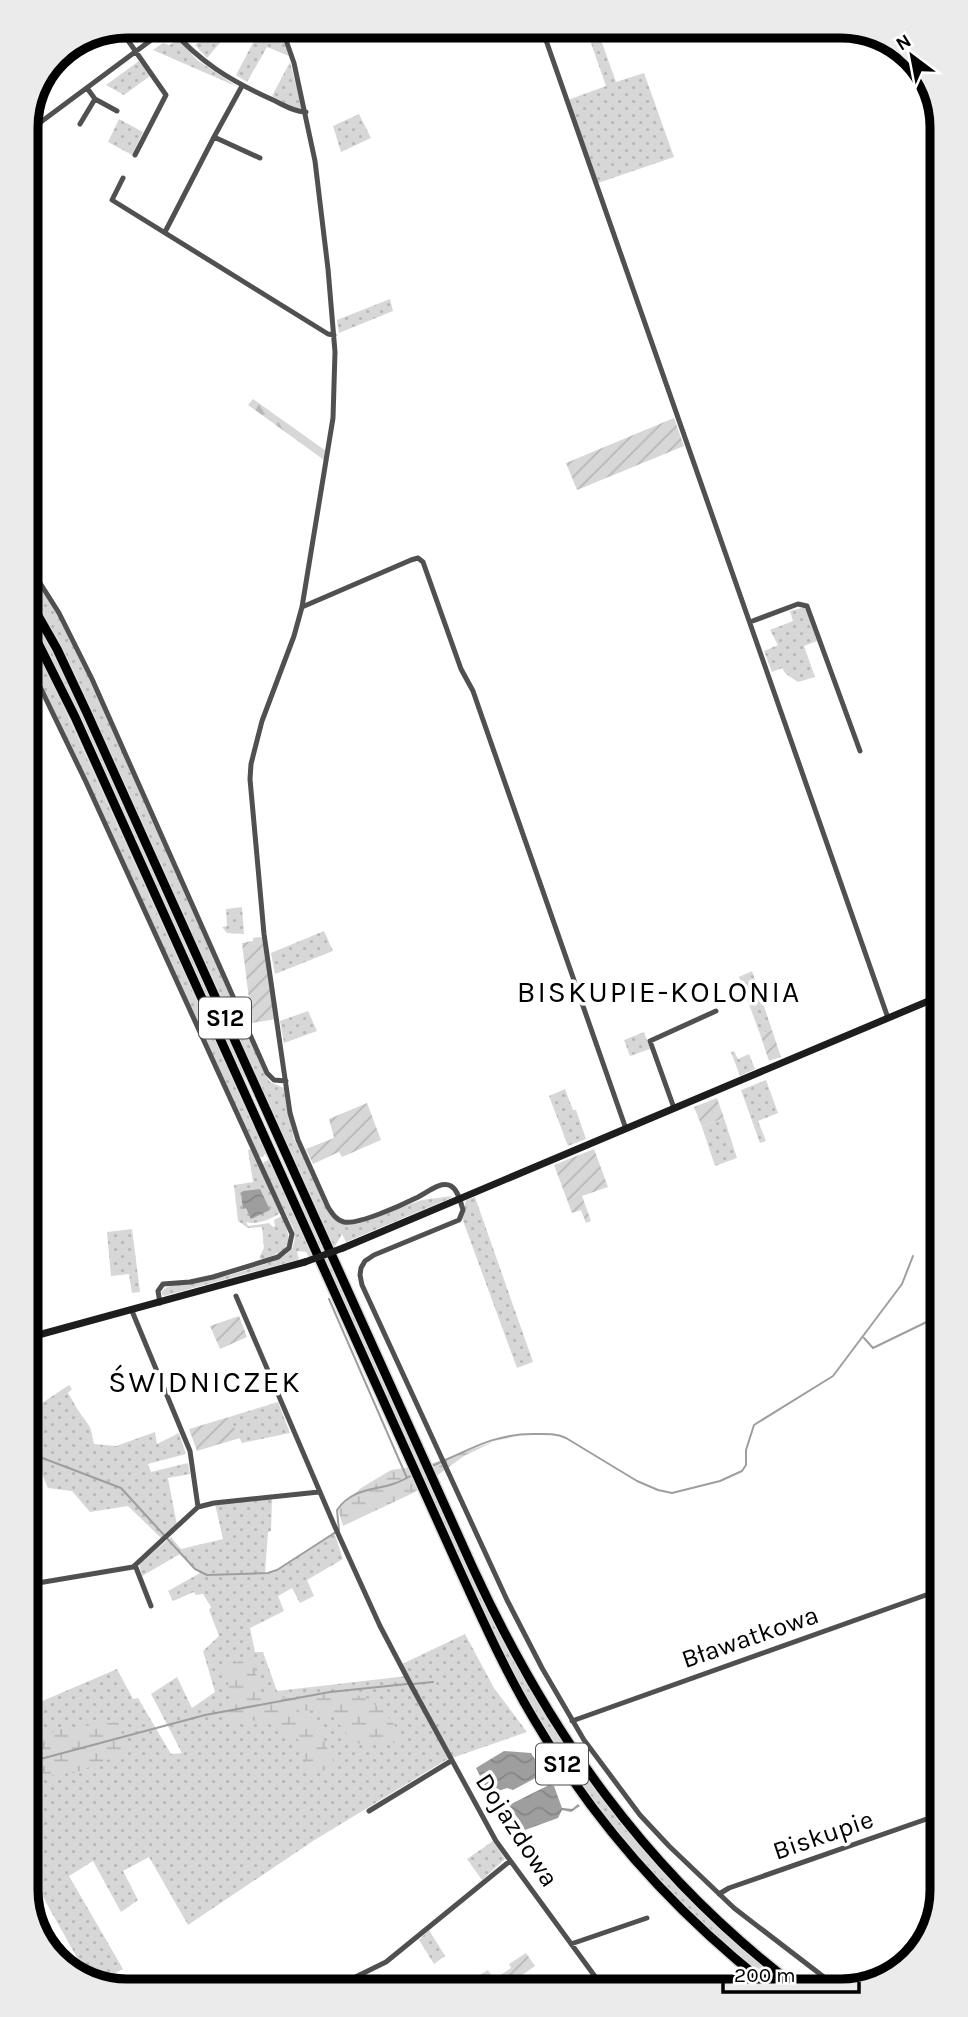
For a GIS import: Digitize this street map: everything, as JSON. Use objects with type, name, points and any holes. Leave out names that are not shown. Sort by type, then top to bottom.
[{"type":"highway","name":"S12","points":[[39,617],[87,713],[510,1647],[550,1716],[629,1826],[680,1883],[739,1940],[786,1978]]},
{"type":"highway","name":"S12","points":[[39,645],[80,730],[510,1677],[578,1787],[623,1846],[720,1946],[759,1978]]},
{"type":"street","points":[[127,38],[166,96],[135,155]]},
{"type":"street","points":[[39,123],[154,38]]},
{"type":"street","points":[[180,38],[203,62],[242,86],[292,109],[306,112]]},
{"type":"street","points":[[285,38],[306,112],[323,214],[334,335],[333,418],[302,607],[262,721],[249,774],[264,934],[295,1132],[328,1207],[338,1219],[347,1222],[358,1220],[411,1201],[441,1185],[452,1187],[463,1210],[459,1220],[374,1255],[363,1264],[360,1275],[507,1600],[572,1721],[596,1758],[652,1828],[719,1895],[825,1978]]},
{"type":"street","points":[[545,39],[888,1018]]},
{"type":"street","points":[[165,232],[242,86]]},
{"type":"street","points":[[87,88],[95,99],[117,111]]},
{"type":"street","points":[[80,124],[95,99]]},
{"type":"street","points":[[214,137],[260,158]]},
{"type":"street","points":[[123,178],[112,200],[328,334],[334,335]]},
{"type":"street","points":[[302,607],[411,559],[418,558],[423,562],[461,669],[473,691],[626,1129]]},
{"type":"street","points":[[39,581],[59,613],[92,679],[267,1073],[274,1080],[286,1081]]},
{"type":"street","points":[[750,622],[799,604],[807,606],[860,751]]},
{"type":"street","points":[[39,684],[292,1234],[287,1251],[274,1258],[201,1280],[163,1284],[159,1291],[160,1303]]},
{"type":"street","points":[[38,1335],[305,1262],[343,1248],[930,1000]]},
{"type":"street","points":[[674,1108],[650,1041],[716,1011]]},
{"type":"street","name":"Dojazdowa","points":[[236,1296],[319,1492],[408,1681],[493,1837],[596,1978]]},
{"type":"street","points":[[132,1311],[190,1451],[198,1507]]},
{"type":"street","points":[[38,1583],[135,1565],[198,1507],[319,1492]]},
{"type":"street","points":[[135,1565],[151,1606]]},
{"type":"street","name":"Bławatkowa","points":[[572,1721],[930,1594]]},
{"type":"street","points":[[369,1811],[451,1761]]},
{"type":"street","name":"Biskupie","points":[[719,1895],[729,1888],[930,1818]]},
{"type":"street","points":[[355,1978],[390,1960],[510,1861]]},
{"type":"street","points":[[571,1944],[648,1918]]},
{"type":"green space","points":[[204,38],[224,38],[207,58],[195,45]]},
{"type":"green space","points":[[282,38],[289,56],[267,47],[247,82],[236,75],[254,41],[252,39]]},
{"type":"green space","points":[[589,39],[601,39],[616,82],[644,73],[674,157],[598,183],[568,100],[606,86]]},
{"type":"green space","points":[[179,40],[197,60],[238,87],[153,50],[163,43],[169,45]]},
{"type":"green space","points":[[139,61],[150,76],[124,95],[106,85]]},
{"type":"green space","points":[[290,62],[302,109],[292,107],[272,96]]},
{"type":"green space","points":[[359,114],[371,138],[341,152],[333,126]]},
{"type":"green space","points":[[119,119],[143,132],[132,155],[108,142]]},
{"type":"green space","points":[[390,299],[393,311],[339,333],[337,320]]},
{"type":"green space","points":[[253,399],[326,451],[324,460],[248,405]]},
{"type":"green space","points":[[674,418],[684,446],[577,490],[566,463]]},
{"type":"green space","points":[[39,584],[85,668],[264,1072],[270,1082],[284,1088],[294,1139],[334,1219],[362,1221],[422,1200],[452,1196],[451,1198],[346,1242],[342,1234],[334,1248],[73,669],[39,607]]},
{"type":"green space","points":[[805,607],[817,641],[804,646],[815,677],[798,682],[782,668],[772,672],[764,651],[778,645],[770,630],[793,621],[790,611]]},
{"type":"green space","points":[[39,624],[65,671],[248,1076],[242,1079],[39,643]]},
{"type":"green space","points":[[39,656],[266,1153],[259,1157],[39,682]]},
{"type":"green space","points":[[242,907],[244,934],[227,933],[222,927],[227,926],[226,909]]},
{"type":"green space","points":[[324,931],[333,951],[275,974],[271,953]]},
{"type":"green space","points":[[264,938],[276,1019],[252,1023],[242,943]]},
{"type":"green space","points":[[752,971],[772,1030],[760,1034],[739,977]]},
{"type":"green space","points":[[308,1011],[317,1031],[284,1043],[280,1021]]},
{"type":"green space","points":[[772,1030],[781,1057],[769,1061],[760,1034]]},
{"type":"green space","points":[[644,1032],[650,1049],[630,1056],[624,1040]]},
{"type":"green space","points":[[734,1051],[738,1059],[749,1054],[755,1069],[740,1076],[731,1052]]},
{"type":"green space","points":[[766,1080],[778,1113],[758,1121],[766,1141],[760,1143],[741,1090]]},
{"type":"green space","points":[[565,1089],[586,1139],[568,1146],[549,1096]]},
{"type":"green space","points":[[717,1098],[724,1118],[702,1127],[694,1107]]},
{"type":"green space","points":[[367,1103],[381,1140],[342,1157],[339,1152],[313,1164],[306,1149],[334,1138],[329,1119]]},
{"type":"green space","points":[[724,1118],[737,1158],[715,1166],[702,1127]]},
{"type":"green space","points":[[252,1149],[280,1213],[263,1221],[246,1222],[248,1226],[269,1223],[273,1227],[274,1220],[282,1216],[288,1233],[288,1244],[285,1248],[263,1259],[259,1258],[264,1248],[262,1227],[248,1228],[238,1221],[234,1185],[253,1182],[248,1150]]},
{"type":"green space","points":[[594,1149],[608,1187],[582,1196],[591,1221],[586,1223],[581,1210],[572,1213],[554,1165]]},
{"type":"green space","points":[[269,1160],[312,1256],[299,1251],[297,1260],[164,1296],[161,1293],[168,1287],[201,1282],[246,1270],[282,1257],[290,1251],[294,1242],[293,1228],[262,1165]]},
{"type":"green space","points":[[475,1197],[533,1362],[517,1368],[462,1218],[466,1200]]},
{"type":"green space","points":[[303,1199],[508,1648],[557,1733],[616,1814],[782,1978],[762,1978],[750,1968],[699,1922],[634,1854],[583,1789],[527,1702],[483,1615],[297,1202]]},
{"type":"green space","points":[[132,1229],[140,1292],[132,1293],[129,1274],[111,1276],[107,1232]]},
{"type":"green space","points":[[239,1316],[247,1337],[220,1349],[210,1326]]},
{"type":"green space","points":[[69,1385],[72,1389],[68,1393],[90,1427],[94,1444],[116,1446],[155,1432],[157,1444],[179,1433],[186,1454],[148,1464],[151,1472],[188,1463],[190,1474],[168,1478],[177,1525],[162,1539],[128,1506],[90,1512],[72,1491],[48,1488],[42,1474],[38,1474],[38,1387],[42,1403]]},
{"type":"green space","points":[[278,1402],[290,1433],[242,1443],[229,1417]]},
{"type":"green space","points":[[229,1417],[240,1438],[197,1451],[189,1429]]},
{"type":"green space","points":[[495,1441],[464,1456],[413,1493],[343,1526],[338,1509],[361,1488],[391,1470],[427,1465]]},
{"type":"green space","points":[[272,1499],[265,1573],[273,1573],[334,1532],[343,1559],[307,1580],[314,1596],[300,1603],[292,1588],[278,1596],[284,1611],[250,1628],[255,1652],[263,1652],[277,1691],[407,1676],[402,1664],[465,1634],[494,1688],[527,1732],[446,1760],[313,1841],[188,1925],[149,1857],[123,1871],[138,1900],[121,1912],[93,1861],[69,1876],[123,1969],[109,1977],[82,1966],[38,1888],[38,1703],[117,1669],[133,1699],[138,1698],[171,1754],[182,1753],[151,1694],[177,1677],[192,1708],[215,1692],[203,1651],[219,1636],[209,1610],[211,1607],[203,1594],[196,1595],[194,1592],[173,1601],[168,1591],[200,1573],[180,1554],[142,1576],[139,1564],[171,1537],[181,1549],[223,1539],[215,1504]]},
{"type":"green space","points":[[252,1654],[260,1693],[295,1699],[344,1691],[369,1699],[391,1720],[405,1741],[381,1745],[354,1743],[332,1715],[292,1708],[317,1726],[337,1769],[310,1772],[300,1741],[270,1720],[225,1722],[230,1696],[226,1668]]},
{"type":"green space","points":[[118,1722],[128,1752],[77,1772],[38,1777],[38,1736],[61,1729]]},
{"type":"green space","points":[[493,1841],[505,1859],[482,1880],[467,1859]]},
{"type":"green space","points":[[429,1930],[445,1956],[434,1964],[419,1940]]},
{"type":"green space","points":[[526,1953],[535,1966],[518,1978],[496,1978],[511,1968],[509,1964]]},
{"type":"green space","points":[[488,1970],[493,1978],[474,1978]]},
{"type":"water","points":[[260,1189],[270,1210],[251,1219],[246,1208],[243,1209],[241,1193]]},
{"type":"water","points":[[504,1751],[531,1753],[540,1767],[541,1775],[513,1790],[507,1788],[493,1793],[491,1791],[496,1788],[486,1788],[476,1768]]},
{"type":"water","points":[[549,1785],[554,1786],[562,1808],[572,1809],[578,1804],[580,1806],[571,1812],[562,1810],[558,1818],[525,1830],[509,1805]]},
{"type":"waterway","points":[[432,1466],[493,1440],[518,1435],[550,1434],[566,1438],[637,1481],[658,1490],[672,1493],[720,1481],[742,1471],[746,1465],[746,1450],[754,1425],[833,1376],[902,1284],[913,1256]]},
{"type":"waterway","points":[[329,1299],[407,1478]]},
{"type":"waterway","points":[[864,1338],[873,1348],[930,1320]]},
{"type":"waterway","points":[[38,1456],[121,1488],[195,1569],[207,1575],[268,1573],[277,1570],[339,1530],[337,1510],[349,1498],[396,1483],[414,1474]]},
{"type":"waterway","points":[[413,1684],[433,1682]]},
{"type":"waterway","points":[[38,1760],[205,1715],[330,1692],[407,1684]]},
{"type":"district","name":"BISKUPIE-KOLONIA","points":[[659,992]]},
{"type":"district","name":"ŚWIDNICZEK","points":[[205,1382]]}]
